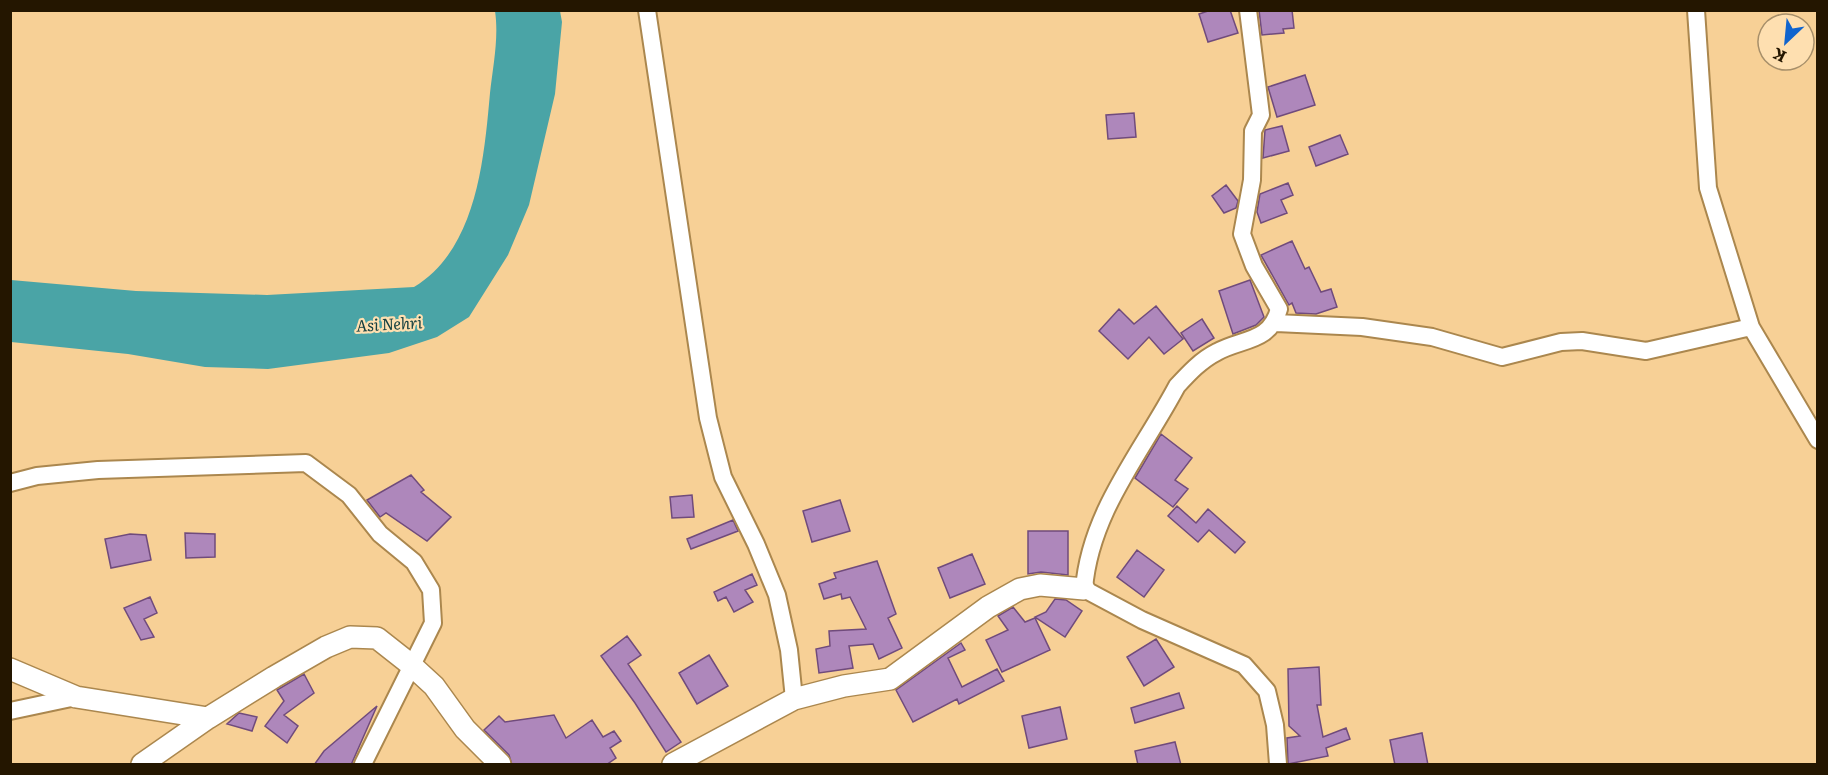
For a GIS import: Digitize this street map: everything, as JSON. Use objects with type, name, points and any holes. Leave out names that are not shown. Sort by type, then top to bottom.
[{"type":"street","points":[[646,10],[708,418],[723,477],[756,544],[777,595],[789,650],[794,699]]},
{"type":"street","points":[[1248,10],[1262,115],[1253,131],[1252,180],[1242,234],[1254,266],[1279,309],[1276,323]]},
{"type":"street","points":[[1696,10],[1708,188],[1751,327],[1818,440]]},
{"type":"street","points":[[1084,589],[1086,563],[1098,524],[1177,386],[1193,368],[1218,351],[1254,339],[1276,323],[1362,327],[1432,337],[1502,357],[1561,342],[1582,341],[1646,351],[1751,327]]},
{"type":"street","points":[[10,483],[37,476],[98,470],[306,463],[349,495],[380,534],[414,562],[431,590],[432,623],[410,664],[363,765]]},
{"type":"street","points":[[673,765],[794,699],[844,686],[890,679],[979,614],[1020,589],[1040,585],[1084,589],[1142,620],[1244,665],[1267,691],[1275,725],[1278,765]]},
{"type":"street","points":[[142,765],[208,718],[326,647],[350,637],[377,638],[410,664],[434,686],[465,729],[500,765]]},
{"type":"street","points":[[10,669],[76,697],[208,718]]},
{"type":"street","points":[[10,711],[76,697]]},
{"type":"water","name":"Asi Nehri","points":[[495,11],[560,11],[562,22],[555,94],[529,205],[508,255],[469,317],[437,337],[389,353],[268,369],[205,367],[128,354],[11,342],[11,280],[136,291],[267,295],[414,287],[435,270],[452,250],[473,201],[480,173],[488,119],[496,42]]},
{"type":"building","points":[[1211,10],[1230,10],[1238,33],[1208,42],[1199,14]]},
{"type":"building","points":[[1259,10],[1292,10],[1294,28],[1283,29],[1284,33],[1262,35]]},
{"type":"building","points":[[1305,75],[1315,105],[1277,117],[1268,87]]},
{"type":"building","points":[[1134,113],[1136,137],[1108,139],[1106,115]]},
{"type":"building","points":[[1282,126],[1289,151],[1263,158],[1265,130]]},
{"type":"building","points":[[1340,135],[1348,154],[1316,166],[1309,147]]},
{"type":"building","points":[[1288,183],[1293,195],[1281,200],[1287,213],[1261,223],[1257,212],[1260,194]]},
{"type":"building","points":[[1226,185],[1238,201],[1236,208],[1224,213],[1212,196]]},
{"type":"building","points":[[1292,241],[1305,269],[1309,267],[1321,292],[1331,289],[1337,307],[1316,314],[1296,313],[1292,303],[1289,305],[1261,255]]},
{"type":"building","points":[[1250,280],[1264,317],[1256,325],[1233,334],[1219,291]]},
{"type":"building","points":[[1156,306],[1183,339],[1164,354],[1149,337],[1128,359],[1099,331],[1119,309],[1134,324]]},
{"type":"building","points":[[1202,319],[1214,338],[1193,351],[1181,333]]},
{"type":"building","points":[[1161,434],[1192,458],[1175,480],[1188,489],[1173,507],[1135,478]]},
{"type":"building","points":[[411,475],[424,490],[421,492],[451,517],[427,541],[386,513],[380,517],[367,500]]},
{"type":"building","points":[[692,495],[694,517],[672,518],[670,497]]},
{"type":"building","points":[[840,500],[850,531],[812,542],[803,511]]},
{"type":"building","points":[[1177,506],[1196,523],[1208,509],[1245,542],[1235,553],[1209,530],[1198,542],[1168,516]]},
{"type":"building","points":[[733,520],[738,531],[691,549],[687,539]]},
{"type":"building","points":[[1028,531],[1068,531],[1068,575],[1041,572],[1028,574]]},
{"type":"building","points":[[185,533],[215,534],[215,557],[186,558]]},
{"type":"building","points":[[130,534],[146,535],[151,560],[111,568],[105,539]]},
{"type":"building","points":[[1137,550],[1164,570],[1144,597],[1117,577]]},
{"type":"building","points":[[972,554],[985,584],[950,598],[938,568]]},
{"type":"building","points":[[877,561],[896,614],[888,618],[902,648],[879,659],[873,644],[849,646],[853,668],[819,673],[816,649],[830,646],[829,631],[866,629],[850,597],[842,599],[841,594],[824,599],[819,584],[836,578],[834,573]]},
{"type":"building","points":[[752,574],[757,585],[745,590],[753,602],[734,612],[726,597],[718,601],[714,592]]},
{"type":"building","points":[[150,597],[157,613],[144,619],[154,637],[141,640],[124,608]]},
{"type":"building","points":[[1055,599],[1066,600],[1082,611],[1065,637],[1035,617],[1046,612]]},
{"type":"building","points":[[1013,607],[1025,622],[1035,618],[1050,650],[1002,672],[986,640],[1008,630],[998,616]]},
{"type":"building","points":[[627,636],[641,655],[628,664],[681,742],[666,752],[635,703],[601,656]]},
{"type":"building","points":[[1156,639],[1174,667],[1144,686],[1127,657]]},
{"type":"building","points":[[961,643],[965,650],[948,658],[962,687],[997,669],[1004,681],[959,704],[957,699],[913,722],[896,690]]},
{"type":"building","points":[[709,655],[728,686],[697,704],[679,673]]},
{"type":"building","points":[[1319,667],[1321,705],[1317,705],[1323,737],[1346,728],[1350,739],[1326,748],[1328,756],[1288,764],[1287,738],[1300,736],[1289,726],[1288,669]]},
{"type":"building","points":[[304,674],[314,693],[284,715],[298,726],[287,743],[265,726],[284,701],[277,690]]},
{"type":"building","points":[[1179,693],[1184,708],[1135,723],[1131,708]]},
{"type":"building","points":[[377,706],[351,765],[314,765],[324,751]]},
{"type":"building","points":[[1060,707],[1067,739],[1029,748],[1022,716]]},
{"type":"building","points":[[239,713],[257,717],[252,731],[227,724]]},
{"type":"building","points":[[554,715],[566,738],[592,720],[603,737],[614,731],[621,741],[610,748],[616,758],[606,765],[512,765],[509,755],[484,730],[499,716],[505,722]]},
{"type":"building","points":[[1422,733],[1428,765],[1395,765],[1390,740]]},
{"type":"building","points":[[1175,742],[1181,765],[1138,765],[1135,751]]}]
